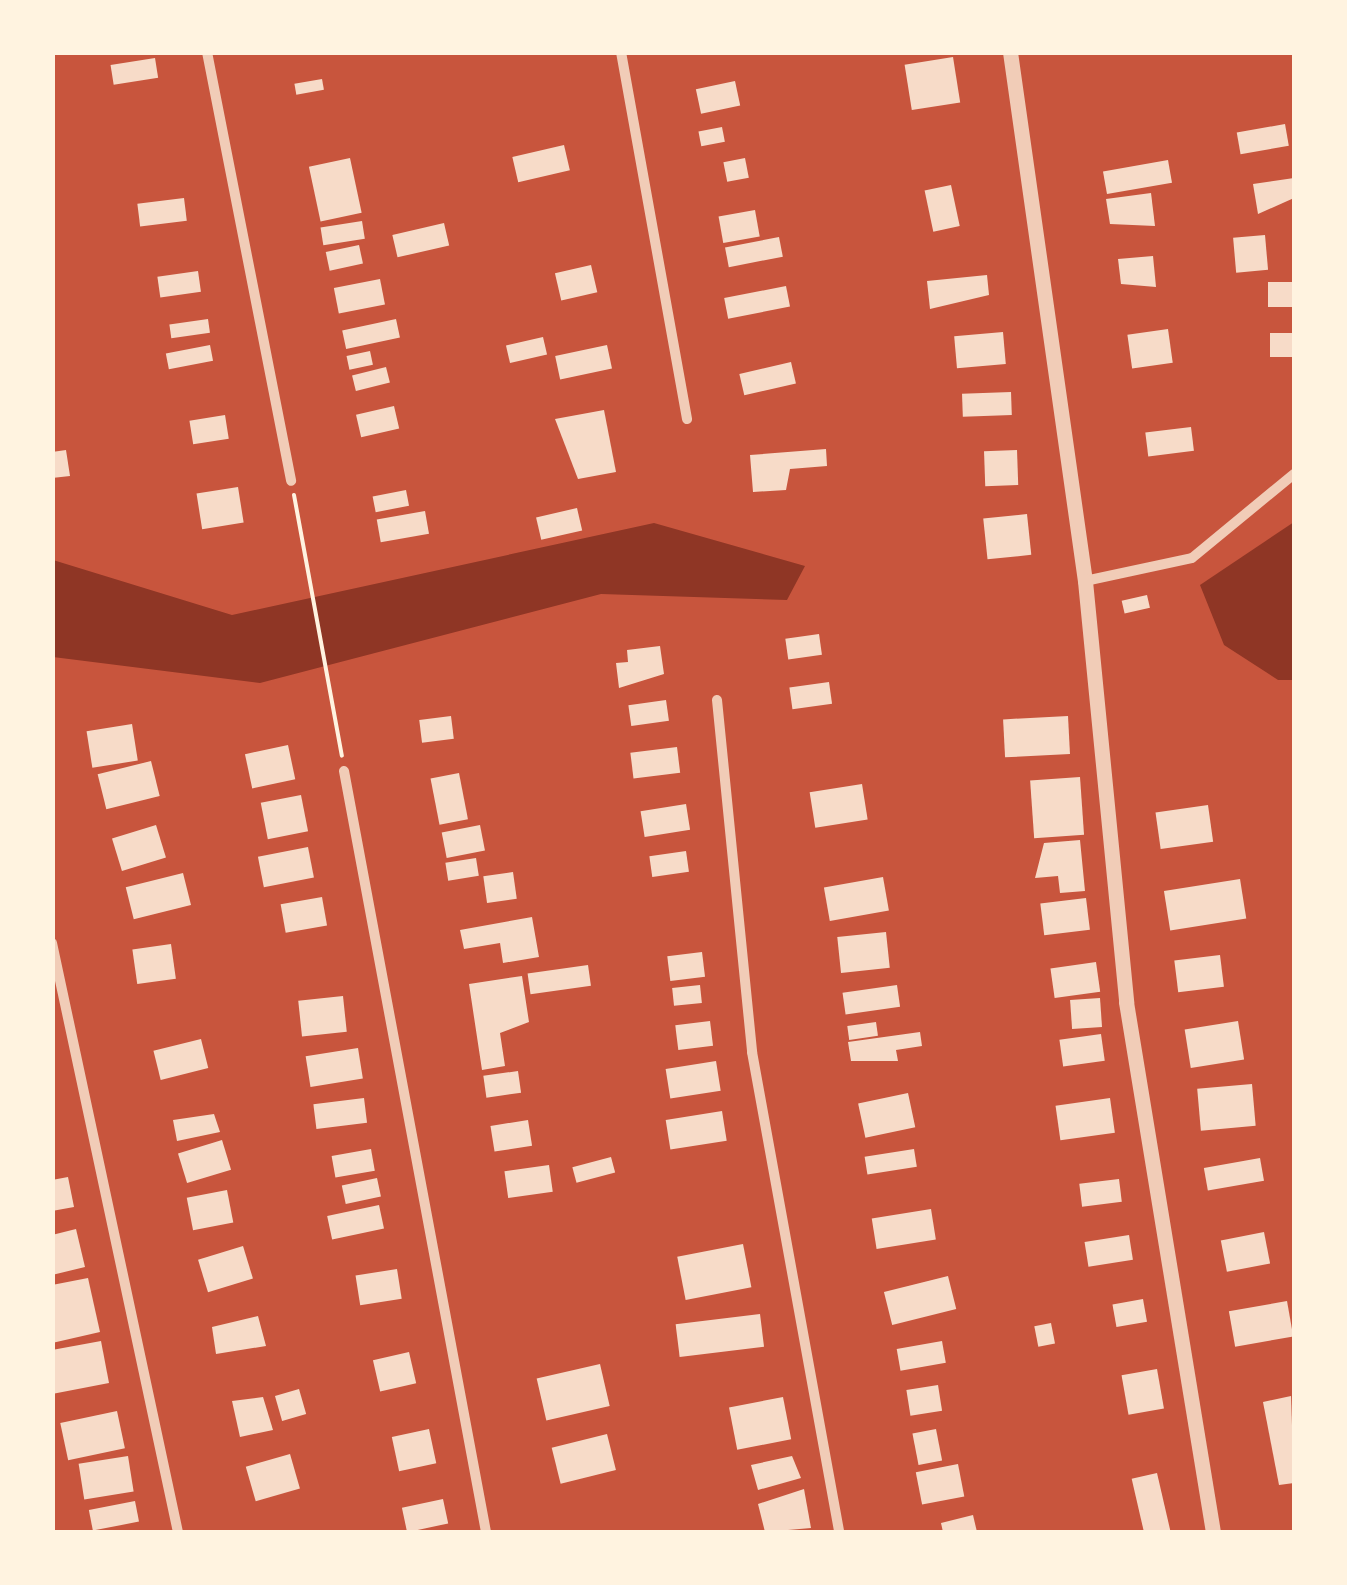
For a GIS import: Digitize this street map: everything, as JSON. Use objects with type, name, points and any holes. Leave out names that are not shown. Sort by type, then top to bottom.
[{"type":"street","points":[[207,52],[292,480]]},
{"type":"street","points":[[621,52],[688,419]]},
{"type":"street","points":[[1010,52],[1085,581],[1126,1002],[1214,1532]]},
{"type":"street","points":[[1085,581],[1192,558],[1294,474]]},
{"type":"street","points":[[717,700],[752,1052],[839,1532]]},
{"type":"street","points":[[344,771],[486,1532]]},
{"type":"street","points":[[52,943],[178,1532]]},
{"type":"path","points":[[292,480],[344,771]]},
{"type":"shaded area","points":[[1294,522],[1294,680],[1278,680],[1224,645],[1200,585]]},
{"type":"shaded area","points":[[654,523],[805,566],[787,600],[601,594],[260,683],[53,657],[53,560],[232,615]]},
{"type":"building","points":[[953,57],[960,102],[912,110],[905,65]]},
{"type":"building","points":[[155,58],[158,78],[114,85],[111,65]]},
{"type":"building","points":[[322,79],[324,90],[296,95],[294,84]]},
{"type":"building","points":[[735,81],[740,105],[701,114],[696,89]]},
{"type":"building","points":[[1285,124],[1289,146],[1241,154],[1237,133]]},
{"type":"building","points":[[722,127],[725,142],[701,146],[698,132]]},
{"type":"building","points":[[564,145],[570,170],[518,182],[512,157]]},
{"type":"building","points":[[350,158],[362,213],[321,222],[309,167]]},
{"type":"building","points":[[745,158],[749,178],[727,182],[723,162]]},
{"type":"building","points":[[1168,160],[1172,183],[1107,194],[1103,171]]},
{"type":"building","points":[[1294,178],[1294,198],[1258,214],[1253,184]]},
{"type":"building","points":[[951,185],[960,226],[933,232],[925,191]]},
{"type":"building","points":[[1151,193],[1155,226],[1110,224],[1106,199]]},
{"type":"building","points":[[184,198],[187,221],[140,227],[137,204]]},
{"type":"building","points":[[755,210],[760,237],[723,243],[719,216]]},
{"type":"building","points":[[362,221],[365,239],[323,245],[321,228]]},
{"type":"building","points":[[444,223],[449,245],[398,257],[392,235]]},
{"type":"building","points":[[1265,235],[1268,270],[1236,273],[1233,238]]},
{"type":"building","points":[[779,237],[783,257],[729,267],[725,247]]},
{"type":"building","points":[[359,245],[363,264],[330,271],[326,252]]},
{"type":"building","points":[[1153,256],[1156,287],[1121,284],[1118,259]]},
{"type":"building","points":[[591,265],[597,292],[561,301],[555,273]]},
{"type":"building","points":[[198,271],[201,292],[160,298],[157,277]]},
{"type":"building","points":[[987,275],[989,295],[930,309],[927,281]]},
{"type":"building","points":[[380,279],[385,305],[339,313],[334,288]]},
{"type":"building","points":[[1268,282],[1294,282],[1294,307],[1268,307]]},
{"type":"building","points":[[786,286],[790,307],[728,319],[724,298]]},
{"type":"building","points":[[208,319],[210,333],[171,338],[169,324]]},
{"type":"building","points":[[396,319],[400,338],[346,349],[342,330]]},
{"type":"building","points":[[1168,329],[1173,363],[1132,368],[1127,335]]},
{"type":"building","points":[[1003,332],[1006,364],[957,368],[954,336]]},
{"type":"building","points":[[1270,333],[1294,333],[1294,357],[1270,357]]},
{"type":"building","points":[[543,337],[547,355],[510,363],[506,346]]},
{"type":"building","points":[[210,345],[213,361],[169,369],[166,354]]},
{"type":"building","points":[[607,345],[612,368],[560,379],[555,356]]},
{"type":"building","points":[[370,351],[373,365],[349,370],[347,356]]},
{"type":"building","points":[[791,362],[796,383],[744,395],[739,374]]},
{"type":"building","points":[[386,367],[390,383],[356,391],[352,375]]},
{"type":"building","points":[[1011,392],[1012,415],[963,417],[962,394]]},
{"type":"building","points":[[394,406],[399,428],[361,437],[356,415]]},
{"type":"building","points":[[604,410],[616,472],[578,479],[555,419]]},
{"type":"building","points":[[225,415],[229,439],[193,444],[189,421]]},
{"type":"building","points":[[1191,427],[1194,451],[1148,456],[1145,433]]},
{"type":"building","points":[[826,449],[827,466],[790,469],[786,490],[753,492],[750,455]]},
{"type":"building","points":[[66,450],[70,476],[52,478],[52,452]]},
{"type":"building","points":[[1017,450],[1018,485],[985,486],[984,451]]},
{"type":"building","points":[[238,487],[244,523],[202,529],[197,494]]},
{"type":"building","points":[[406,490],[409,506],[376,512],[373,496]]},
{"type":"building","points":[[577,508],[582,530],[541,540],[536,517]]},
{"type":"building","points":[[425,511],[429,534],[381,542],[377,520]]},
{"type":"building","points":[[1027,514],[1031,555],[988,559],[983,519]]},
{"type":"building","points":[[1147,595],[1150,608],[1125,614],[1122,601]]},
{"type":"building","points":[[819,634],[822,655],[788,660],[785,639]]},
{"type":"building","points":[[660,646],[664,674],[619,688],[616,663],[628,662],[627,650]]},
{"type":"building","points":[[829,682],[832,704],[792,709],[789,688]]},
{"type":"building","points":[[666,700],[669,721],[631,726],[628,705]]},
{"type":"building","points":[[451,716],[454,739],[422,743],[419,720]]},
{"type":"building","points":[[1068,716],[1070,754],[1005,757],[1003,719]]},
{"type":"building","points":[[132,724],[138,761],[92,768],[87,731]]},
{"type":"building","points":[[288,745],[295,779],[252,788],[245,754]]},
{"type":"building","points":[[677,747],[680,773],[634,779],[630,753]]},
{"type":"building","points":[[151,761],[160,796],[106,809],[98,774]]},
{"type":"building","points":[[459,773],[468,819],[440,825],[431,779]]},
{"type":"building","points":[[1080,777],[1084,835],[1034,838],[1030,780]]},
{"type":"building","points":[[862,784],[868,820],[815,828],[810,792]]},
{"type":"building","points":[[301,795],[308,831],[268,839],[261,803]]},
{"type":"building","points":[[686,804],[690,830],[645,837],[641,811]]},
{"type":"building","points":[[1208,805],[1213,842],[1161,849],[1156,812]]},
{"type":"building","points":[[156,825],[166,858],[122,871],[112,838]]},
{"type":"building","points":[[480,825],[485,851],[447,858],[442,832]]},
{"type":"building","points":[[1080,840],[1085,891],[1060,893],[1058,876],[1035,878],[1044,843]]},
{"type":"building","points":[[308,847],[314,877],[264,887],[258,857]]},
{"type":"building","points":[[686,851],[689,872],[652,877],[649,856]]},
{"type":"building","points":[[476,858],[479,876],[448,881],[445,863]]},
{"type":"building","points":[[513,872],[517,899],[487,903],[483,876]]},
{"type":"building","points":[[183,873],[191,905],[134,919],[126,887]]},
{"type":"building","points":[[883,877],[889,910],[830,921],[824,887]]},
{"type":"building","points":[[1240,879],[1246,919],[1170,931],[1164,891]]},
{"type":"building","points":[[322,897],[327,926],[286,933],[281,904]]},
{"type":"building","points":[[1086,898],[1090,930],[1044,935],[1040,904]]},
{"type":"building","points":[[532,917],[539,957],[503,963],[500,943],[464,949],[460,930]]},
{"type":"building","points":[[886,932],[890,968],[841,973],[837,937]]},
{"type":"building","points":[[171,944],[176,979],[137,984],[132,949]]},
{"type":"building","points":[[702,952],[705,977],[670,981],[667,956]]},
{"type":"building","points":[[1220,955],[1224,987],[1178,992],[1174,961]]},
{"type":"building","points":[[1096,962],[1100,992],[1055,998],[1050,968]]},
{"type":"building","points":[[588,965],[591,986],[531,994],[528,973]]},
{"type":"building","points":[[522,976],[529,1022],[500,1033],[505,1066],[482,1070],[469,984]]},
{"type":"building","points":[[700,985],[702,1003],[674,1006],[672,988]]},
{"type":"building","points":[[897,985],[900,1007],[846,1014],[843,993]]},
{"type":"building","points":[[343,996],[347,1032],[302,1037],[298,1001]]},
{"type":"building","points":[[1100,998],[1102,1027],[1072,1029],[1070,1000]]},
{"type":"building","points":[[710,1021],[713,1046],[678,1050],[675,1025]]},
{"type":"building","points":[[1238,1021],[1244,1060],[1191,1068],[1185,1029]]},
{"type":"building","points":[[876,1022],[878,1036],[849,1040],[847,1026]]},
{"type":"building","points":[[920,1032],[922,1046],[896,1050],[898,1061],[851,1061],[848,1042]]},
{"type":"building","points":[[1101,1034],[1105,1061],[1063,1067],[1059,1040]]},
{"type":"building","points":[[201,1039],[208,1068],[161,1080],[153,1051]]},
{"type":"building","points":[[358,1048],[363,1079],[311,1087],[306,1056]]},
{"type":"building","points":[[716,1061],[721,1091],[670,1099],[666,1069]]},
{"type":"building","points":[[518,1071],[521,1093],[486,1098],[483,1076]]},
{"type":"building","points":[[1252,1084],[1256,1126],[1201,1131],[1197,1089]]},
{"type":"building","points":[[908,1093],[915,1127],[865,1138],[858,1104]]},
{"type":"building","points":[[364,1098],[367,1123],[316,1129],[313,1104]]},
{"type":"building","points":[[1110,1098],[1115,1133],[1060,1140],[1056,1106]]},
{"type":"building","points":[[722,1111],[727,1141],[670,1150],[666,1120]]},
{"type":"building","points":[[214,1114],[220,1132],[177,1141],[173,1120]]},
{"type":"building","points":[[528,1120],[532,1146],[495,1152],[490,1126]]},
{"type":"building","points":[[222,1140],[231,1170],[187,1183],[178,1153]]},
{"type":"building","points":[[371,1149],[375,1171],[335,1178],[332,1156]]},
{"type":"building","points":[[914,1149],[917,1167],[867,1175],[865,1157]]},
{"type":"building","points":[[611,1157],[615,1172],[577,1183],[572,1167]]},
{"type":"building","points":[[1260,1158],[1264,1181],[1208,1191],[1204,1168]]},
{"type":"building","points":[[549,1165],[553,1192],[508,1198],[504,1171]]},
{"type":"building","points":[[68,1177],[74,1207],[52,1211],[52,1180]]},
{"type":"building","points":[[377,1178],[381,1197],[346,1204],[342,1185]]},
{"type":"building","points":[[1119,1179],[1122,1202],[1082,1207],[1079,1184]]},
{"type":"building","points":[[227,1190],[233,1222],[193,1230],[187,1198]]},
{"type":"building","points":[[379,1205],[384,1228],[332,1239],[327,1216]]},
{"type":"building","points":[[931,1209],[936,1240],[877,1249],[872,1218]]},
{"type":"building","points":[[76,1229],[85,1267],[52,1275],[52,1235]]},
{"type":"building","points":[[1264,1232],[1270,1263],[1227,1272],[1221,1240]]},
{"type":"building","points":[[1129,1235],[1133,1260],[1088,1267],[1085,1242]]},
{"type":"building","points":[[743,1244],[751,1287],[686,1300],[677,1257]]},
{"type":"building","points":[[243,1246],[253,1279],[208,1292],[198,1260]]},
{"type":"building","points":[[397,1269],[402,1299],[360,1305],[356,1276]]},
{"type":"building","points":[[948,1276],[956,1309],[892,1325],[884,1292]]},
{"type":"building","points":[[88,1278],[100,1332],[52,1343],[52,1285]]},
{"type":"building","points":[[1143,1299],[1147,1322],[1116,1327],[1112,1304]]},
{"type":"building","points":[[1287,1301],[1293,1336],[1235,1347],[1229,1311]]},
{"type":"building","points":[[760,1314],[764,1347],[680,1357],[676,1324]]},
{"type":"building","points":[[258,1316],[266,1346],[216,1354],[212,1327]]},
{"type":"building","points":[[1051,1323],[1055,1344],[1038,1347],[1034,1326]]},
{"type":"building","points":[[101,1341],[109,1383],[52,1394],[52,1350]]},
{"type":"building","points":[[942,1341],[946,1363],[901,1371],[897,1349]]},
{"type":"building","points":[[409,1352],[416,1383],[380,1392],[373,1360]]},
{"type":"building","points":[[600,1364],[610,1406],[546,1421],[537,1379]]},
{"type":"building","points":[[1157,1369],[1164,1408],[1128,1415],[1122,1375]]},
{"type":"building","points":[[938,1385],[942,1411],[910,1416],[906,1390]]},
{"type":"building","points":[[299,1389],[306,1414],[282,1421],[275,1396]]},
{"type":"building","points":[[1291,1396],[1294,1483],[1279,1485],[1263,1402]]},
{"type":"building","points":[[263,1397],[273,1430],[240,1437],[232,1401]]},
{"type":"building","points":[[783,1397],[791,1439],[737,1450],[729,1407]]},
{"type":"building","points":[[117,1411],[125,1448],[68,1460],[60,1423]]},
{"type":"building","points":[[429,1429],[436,1463],[399,1471],[392,1437]]},
{"type":"building","points":[[936,1429],[942,1460],[919,1465],[912,1434]]},
{"type":"building","points":[[607,1434],[616,1470],[561,1484],[552,1448]]},
{"type":"building","points":[[290,1454],[300,1489],[256,1501],[246,1467]]},
{"type":"building","points":[[128,1456],[134,1492],[84,1499],[79,1464]]},
{"type":"building","points":[[792,1456],[801,1478],[758,1490],[751,1465]]},
{"type":"building","points":[[958,1464],[964,1496],[922,1505],[916,1472]]},
{"type":"building","points":[[1157,1473],[1171,1532],[1144,1532],[1132,1479]]},
{"type":"building","points":[[804,1489],[811,1528],[765,1532],[758,1504]]},
{"type":"building","points":[[443,1499],[448,1523],[407,1532],[402,1508]]},
{"type":"building","points":[[135,1501],[139,1522],[93,1531],[89,1510]]},
{"type":"building","points":[[973,1515],[977,1532],[943,1532],[941,1523]]}]
